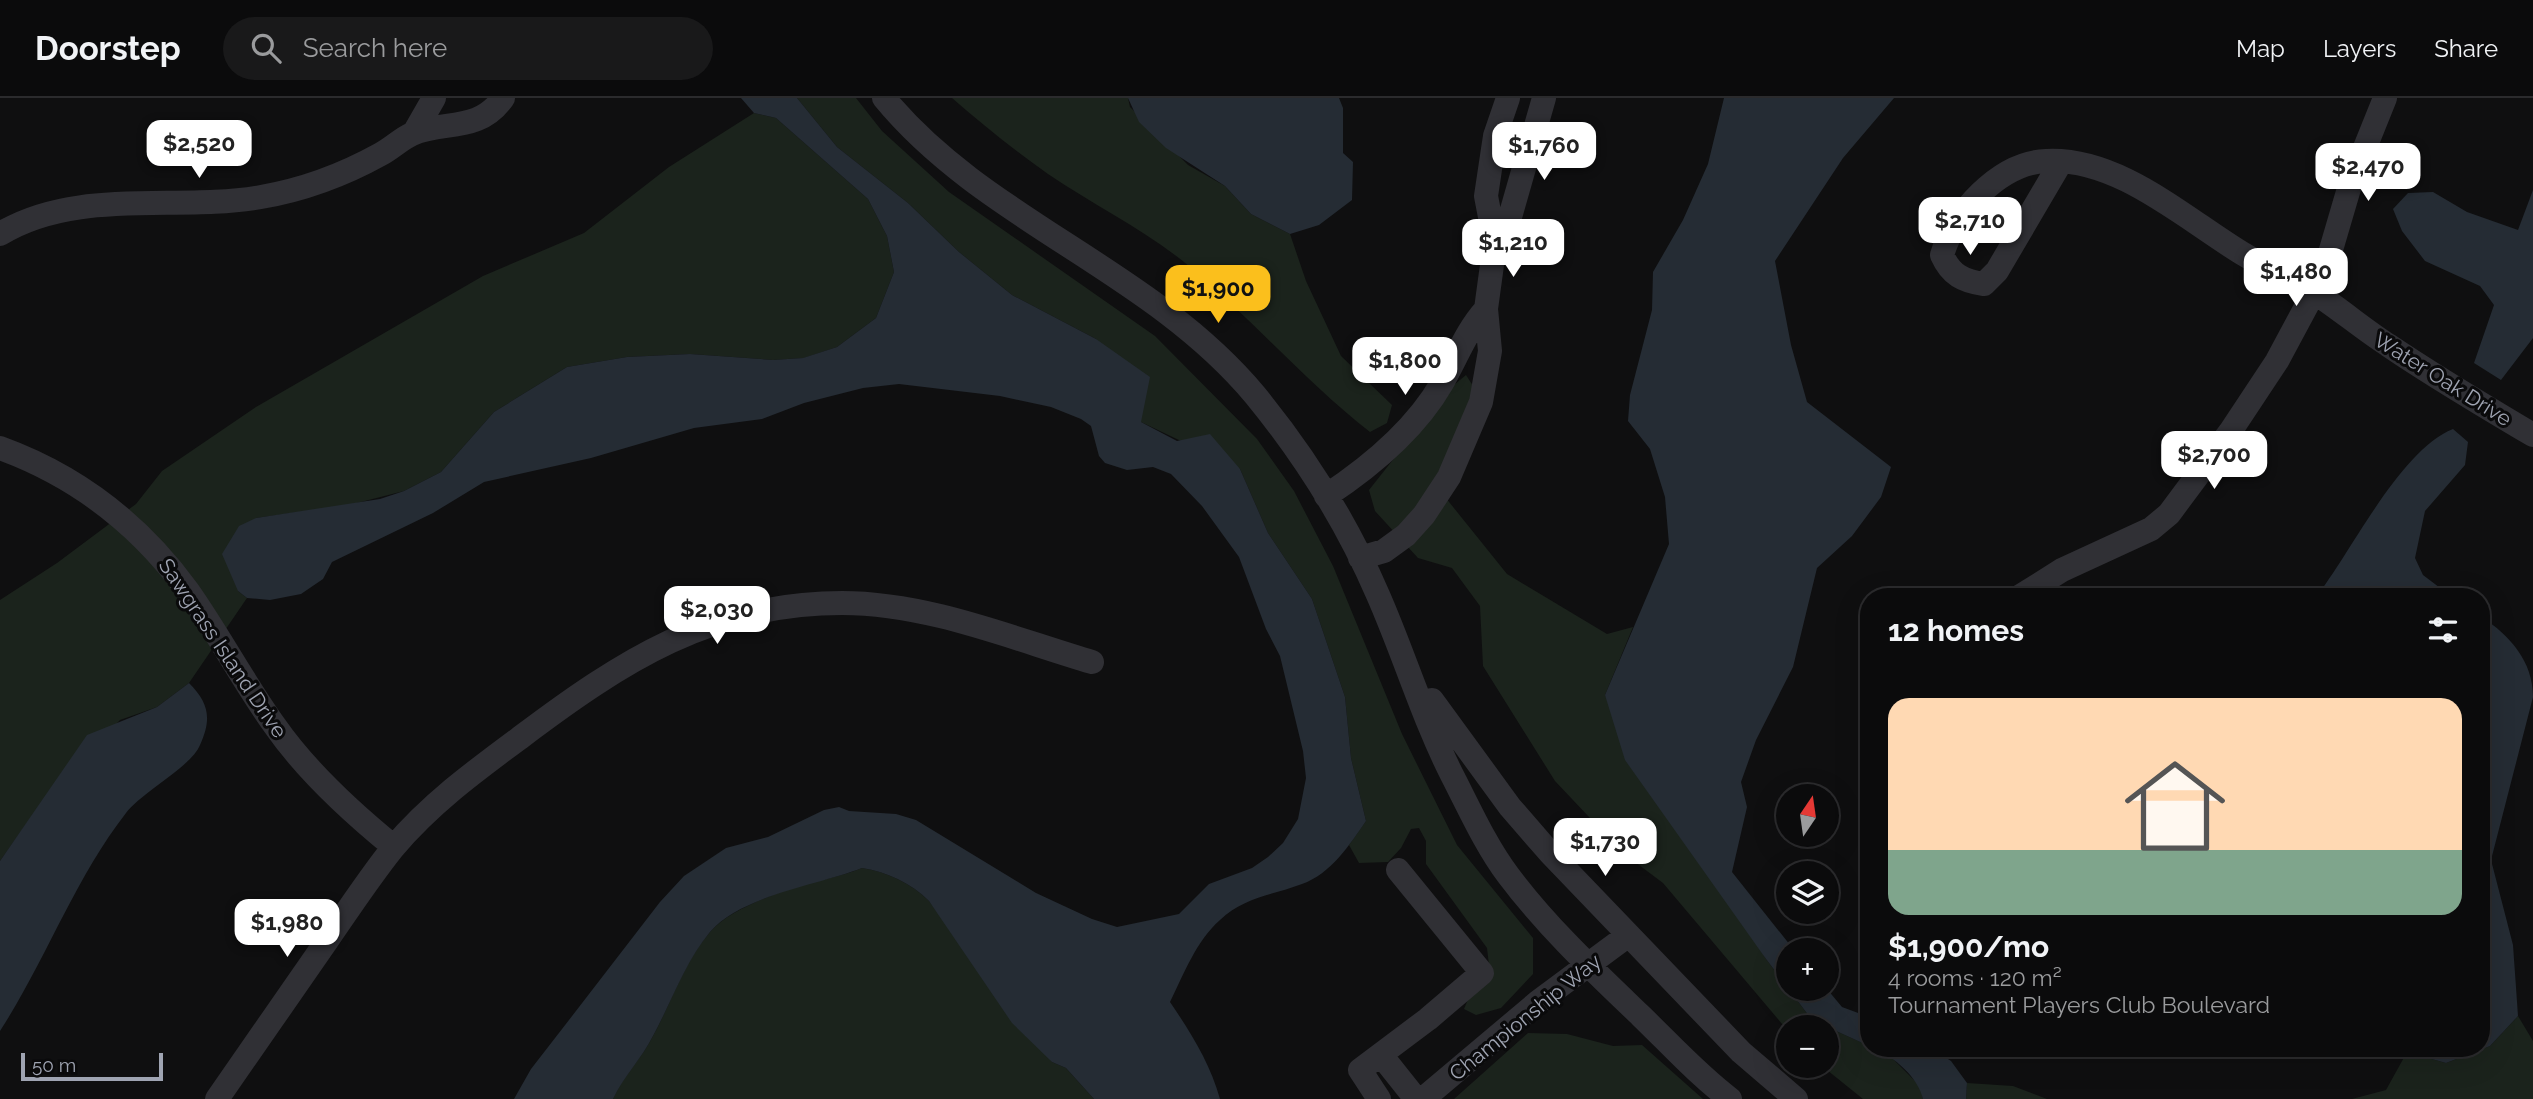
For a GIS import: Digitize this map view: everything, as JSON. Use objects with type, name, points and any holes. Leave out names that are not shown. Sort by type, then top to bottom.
[{"type":"street","points":[[414,133],[434,98]]},
{"type":"street","points":[[0,234],[41,216],[69,209],[218,203],[292,190],[380,155],[414,133],[486,116],[503,98]]},
{"type":"street","points":[[884,98],[955,166],[1002,201],[1127,281],[1217,354],[1287,436],[1326,496],[1360,558],[1409,667],[1450,772],[1506,872],[1574,953],[1730,1099]]},
{"type":"street","points":[[1360,558],[1384,551],[1406,535],[1449,477],[1481,402],[1490,351],[1486,309],[1495,243],[1486,195],[1495,136],[1508,98]]},
{"type":"street","points":[[1495,243],[1508,224],[1544,98]]},
{"type":"street","points":[[2033,588],[2062,570],[2130,541],[2169,514],[2277,361],[2314,292],[2350,185],[2385,98]]},
{"type":"street","name":"Water Oak Drive","points":[[2062,162],[1997,271],[1984,284],[1968,282],[1956,276],[1942,255],[1948,234],[1969,206],[1996,182],[2021,165],[2047,161],[2062,162],[2092,167],[2138,188],[2243,254],[2314,292],[2388,345],[2533,435]]},
{"type":"street","points":[[1326,496],[1376,461],[1428,405],[1471,326],[1486,309]]},
{"type":"street","name":"Sawgrass Island Drive","points":[[0,448],[75,484],[132,526],[189,593],[274,726],[299,757],[394,847]]},
{"type":"street","points":[[217,1099],[394,847],[445,795],[595,681],[666,641],[744,615],[820,604],[891,606],[940,616],[1092,662]]},
{"type":"street","points":[[1409,667],[1510,807],[1627,936],[1741,1052],[1796,1099]]},
{"type":"street","points":[[1380,1099],[1360,1070],[1482,973],[1398,870]]},
{"type":"street","name":"Championship Way","points":[[1423,1099],[1627,936]]},
{"type":"street","points":[[1381,1055],[1416,1099]]},
{"type":"shaded area","points":[[741,98],[797,98],[837,147],[908,203],[959,252],[1012,295],[1096,339],[1150,377],[1141,422],[1177,441],[1210,434],[1240,469],[1268,533],[1312,599],[1345,697],[1351,758],[1366,821],[1331,866],[1302,884],[1249,901],[1229,912],[1212,928],[1191,958],[1170,1002],[1199,1049],[1220,1099],[1094,1099],[1066,1068],[1052,1062],[1012,1023],[929,901],[898,879],[862,868],[782,892],[724,919],[701,944],[649,1044],[613,1099],[514,1099],[531,1069],[660,902],[684,876],[726,848],[768,837],[824,810],[839,807],[849,811],[896,814],[916,820],[1036,893],[1092,919],[1117,927],[1179,914],[1209,884],[1252,868],[1283,843],[1298,819],[1306,778],[1303,751],[1280,656],[1266,629],[1239,557],[1202,506],[1171,474],[1153,467],[1127,470],[1105,463],[1099,456],[1091,426],[1081,419],[1051,407],[1000,396],[899,384],[863,388],[804,403],[762,419],[694,428],[591,458],[484,482],[433,513],[332,562],[323,579],[301,594],[270,600],[247,598],[238,591],[222,554],[239,526],[256,518],[380,499],[404,491],[441,472],[494,412],[567,367],[627,357],[690,354],[773,360],[803,358],[837,347],[876,318],[894,272],[887,236],[868,199],[776,118],[754,113]]},
{"type":"shaded area","points":[[797,98],[856,98],[882,131],[949,192],[1155,336],[1257,439],[1294,491],[1333,566],[1402,734],[1457,845],[1533,938],[1533,974],[1501,1008],[1476,1015],[1464,1009],[1469,997],[1490,974],[1487,948],[1426,864],[1426,841],[1419,828],[1411,829],[1401,848],[1388,862],[1359,863],[1349,845],[1366,821],[1351,758],[1345,697],[1312,599],[1268,533],[1240,469],[1141,422],[1096,339],[1012,295],[959,252],[908,203],[837,147]]},
{"type":"shaded area","points":[[952,98],[1128,98],[1130,107],[1188,165],[1225,186],[1251,214],[1290,234],[1306,281],[1341,356],[1392,405],[1387,423],[1370,432],[1324,393],[1190,267],[1156,241],[1048,174]]},
{"type":"shaded area","points":[[1128,98],[1339,98],[1343,108],[1343,153],[1353,162],[1352,200],[1319,225],[1290,234],[1251,214],[1225,186],[1166,148],[1139,122]]},
{"type":"shaded area","points":[[1724,98],[1894,98],[1843,158],[1775,261],[1791,345],[1807,402],[1891,467],[1881,497],[1852,536],[1817,568],[1793,667],[1756,740],[1741,782],[1747,807],[1732,872],[1784,938],[1776,938],[1776,972],[1625,760],[1605,695],[1669,544],[1665,497],[1650,449],[1628,421],[1630,395],[1652,310],[1653,272],[1683,220],[1708,164]]},
{"type":"shaded area","points":[[754,113],[776,118],[868,199],[887,236],[894,272],[876,318],[837,347],[804,358],[773,360],[690,354],[627,357],[567,367],[494,412],[441,472],[404,491],[349,505],[256,518],[238,591],[247,598],[189,683],[157,707],[120,720],[46,796],[0,861],[0,600],[57,563],[136,504],[162,471],[256,407],[483,276],[584,233],[669,167]]},
{"type":"shaded area","points":[[2533,190],[2533,338],[2501,380],[2474,363],[2494,305],[2480,286],[2425,261],[2402,231],[2393,209],[2408,193],[2433,192],[2467,212],[2518,230]]},
{"type":"shaded area","points":[[1466,375],[1475,389],[1463,427],[1433,482],[1507,574],[1607,634],[1633,627],[1605,695],[1776,972],[1776,1001],[1798,1001],[1808,1015],[1776,1017],[1663,883],[1623,853],[1555,781],[1483,666],[1480,606],[1452,568],[1418,558],[1375,511],[1369,490],[1449,389]]},
{"type":"shaded area","points":[[2453,429],[2468,442],[2465,465],[2425,511],[2415,558],[2423,575],[2440,588],[2322,588],[2396,479],[2433,440]]},
{"type":"shaded area","points":[[2490,623],[2502,632],[2524,661],[2532,684],[2533,697],[2491,860],[2513,945],[2518,1016],[2490,1046]]},
{"type":"shaded area","points":[[189,683],[201,697],[207,712],[206,727],[200,745],[187,762],[126,813],[91,865],[0,1031],[0,861],[87,735],[157,707]]},
{"type":"shaded area","points":[[862,868],[898,879],[929,901],[1052,1062],[1066,1068],[1094,1099],[613,1099],[649,1044],[693,956],[718,924],[738,911],[773,895]]},
{"type":"shaded area","points":[[1798,1001],[1837,1001],[1842,1007],[1860,1014],[1860,1042],[1839,1032],[1839,1015],[1808,1015]]},
{"type":"shaded area","points":[[2518,1016],[2533,1041],[2533,1099],[2352,1099],[2386,1090],[2404,1057],[2425,1057],[2446,1063],[2462,1057],[2490,1057],[2490,1046]]},
{"type":"shaded area","points":[[1839,1032],[1860,1042],[1860,1057],[1891,1057],[1921,1087],[1923,1099],[1863,1099],[1837,1078]]},
{"type":"shaded area","points":[[1528,1033],[1567,1034],[1613,1046],[1642,1045],[1703,1099],[1454,1099]]},
{"type":"shaded area","points":[[1889,1057],[1945,1057],[1967,1083],[1966,1099],[1923,1099],[1916,1083]]},
{"type":"shaded area","points":[[2425,1057],[2462,1057],[2446,1063]]},
{"type":"shaded area","points":[[1967,1083],[2013,1086],[2047,1099],[1966,1099]]}]
